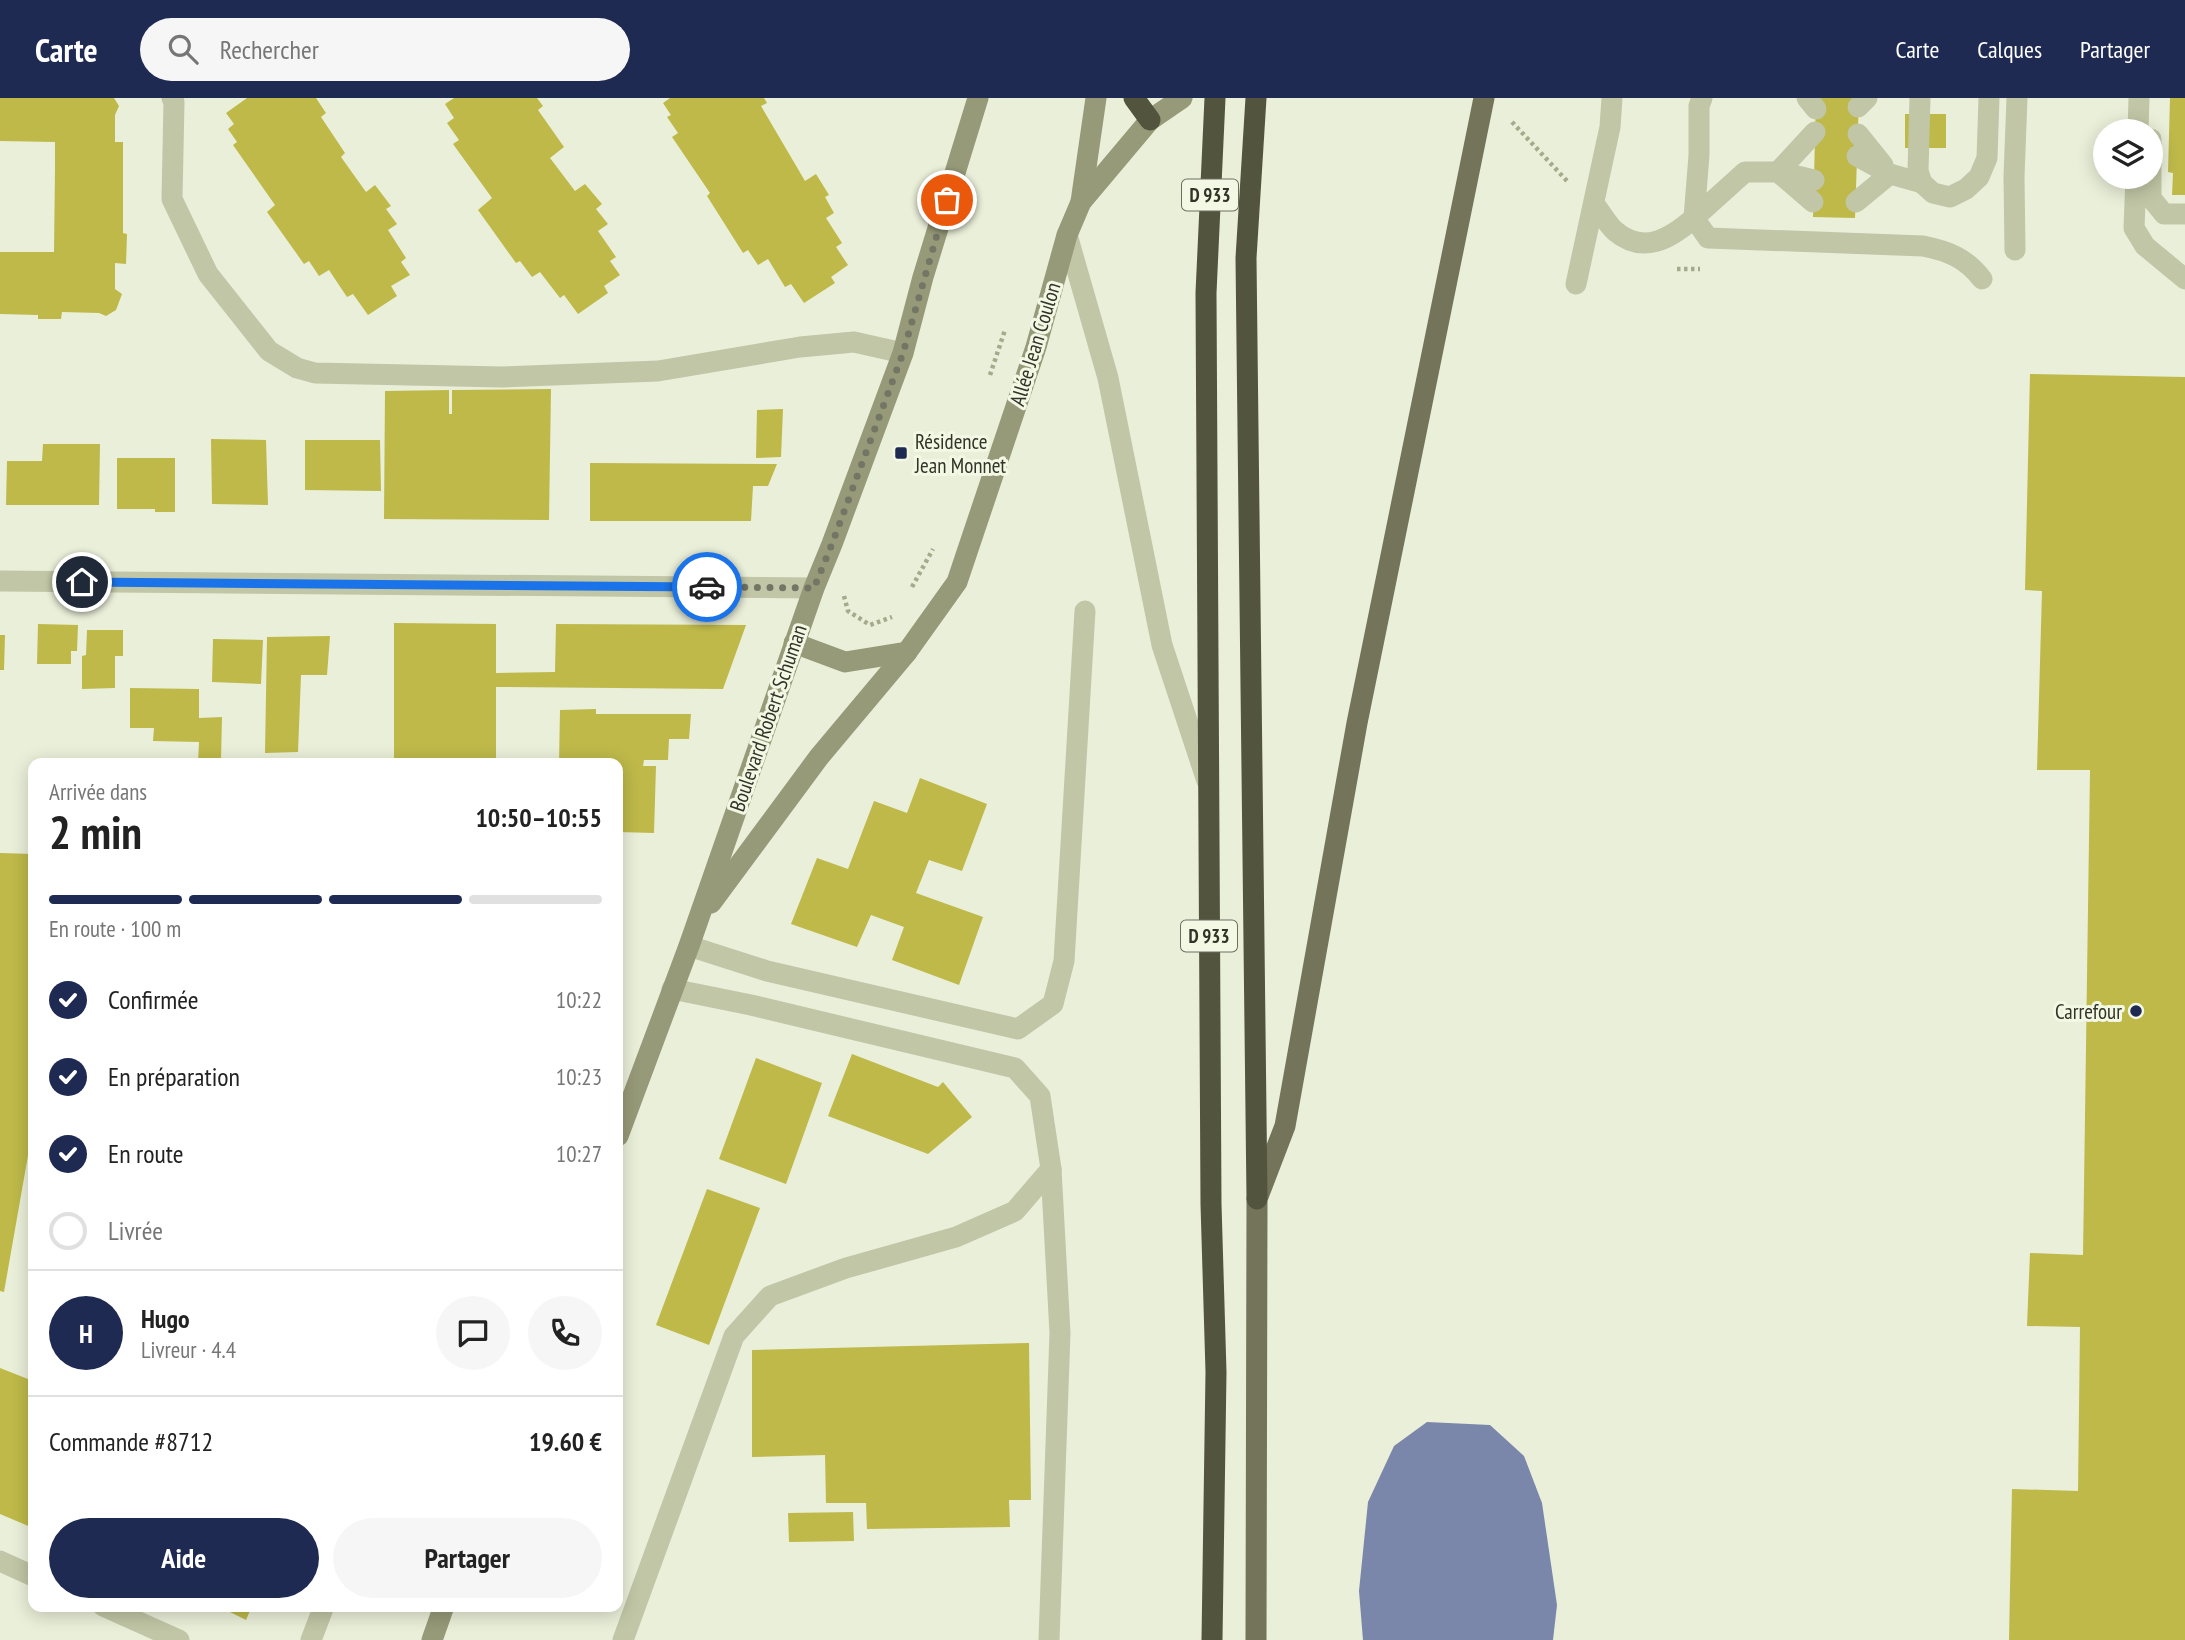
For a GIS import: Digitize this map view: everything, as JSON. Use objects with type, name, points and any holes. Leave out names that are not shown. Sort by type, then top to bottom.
[{"type":"highway","points":[[1134,98],[1150,120]]},
{"type":"highway","name":"D 933","points":[[1212,1640],[1216,1372],[1211,1204],[1206,293],[1215,98]]},
{"type":"highway","name":"D 933","points":[[1256,98],[1246,258],[1257,1199]]},
{"type":"main road","points":[[1257,1199],[1285,1126],[1357,723],[1483,98]]},
{"type":"main road","name":"D 933","points":[[1256,1640],[1257,1199]]},
{"type":"street","points":[[172,98],[172,199],[208,274],[269,352],[297,368],[315,373],[502,377],[658,371],[800,347],[854,342],[903,353]]},
{"type":"street","name":"Boulevard Robert Schuman","points":[[623,1122],[689,946],[814,588],[903,353],[923,277],[978,98]]},
{"type":"street","points":[[1081,202],[1096,98]]},
{"type":"street","points":[[1576,284],[1610,127],[1612,98]]},
{"type":"street","points":[[1702,98],[1699,106],[1699,155],[1694,218],[1708,238],[1923,246],[1944,250],[1962,258],[1982,279]]},
{"type":"street","points":[[1920,98],[1918,171],[1922,183]]},
{"type":"street","points":[[1857,156],[1890,174],[1922,183],[1933,193],[1950,197],[1966,189],[1979,177],[1987,158],[1989,98]]},
{"type":"street","points":[[2015,250],[2017,98]]},
{"type":"street","name":"Allée Jean Coulon","points":[[697,922],[819,757],[907,652],[957,582],[1036,347],[1067,235],[1081,202],[1150,120],[1175,103]]},
{"type":"street","points":[[1779,172],[1815,132]]},
{"type":"street","points":[[1858,134],[1890,174]]},
{"type":"street","points":[[1779,172],[1814,156]]},
{"type":"street","points":[[1594,204],[1614,230],[1637,244],[1658,242],[1675,234],[1745,172],[1779,172],[1814,180]]},
{"type":"street","points":[[1779,172],[1813,202]]},
{"type":"street","points":[[1857,180],[1890,174]]},
{"type":"street","points":[[1856,202],[1890,174]]},
{"type":"street","points":[[2136,189],[2134,228],[2145,246],[2185,279]]},
{"type":"street","points":[[2151,189],[2151,198],[2164,214],[2185,214]]},
{"type":"street","points":[[1067,235],[1108,378],[1162,645],[1208,782]]},
{"type":"street","points":[[0,581],[814,588]]},
{"type":"street","points":[[689,946],[767,971],[1018,1028],[1053,1004],[1064,961],[1085,611]]},
{"type":"street","points":[[794,643],[845,662],[907,652]]},
{"type":"street","points":[[672,989],[751,1005],[1015,1068],[1040,1096],[1051,1169],[1060,1333],[1049,1640]]},
{"type":"street","points":[[623,1640],[734,1336],[770,1296],[846,1268],[956,1237],[1014,1211],[1051,1169]]},
{"type":"street","points":[[0,1561],[28,1574]]},
{"type":"street","points":[[116,1612],[179,1640]]},
{"type":"street","points":[[311,1640],[322,1612]]},
{"type":"street","points":[[432,1640],[442,1612]]},
{"type":"path","points":[[1510,120],[1571,186]]},
{"type":"path","points":[[989,380],[1006,329]]},
{"type":"path","points":[[909,592],[934,546]]},
{"type":"path","points":[[842,587],[848,611],[870,625],[896,615]]},
{"type":"water","points":[[1427,1422],[1490,1425],[1524,1456],[1542,1503],[1557,1605],[1553,1640],[1363,1640],[1359,1591],[1368,1502],[1394,1446]]},
{"type":"building","points":[[0,98],[114,98],[119,106],[115,115],[115,142],[123,142],[123,233],[127,234],[126,264],[115,263],[115,289],[122,294],[116,310],[106,316],[99,313],[62,312],[61,319],[38,319],[38,315],[0,314],[0,252],[54,252],[55,142],[0,141]]},
{"type":"building","points":[[247,98],[316,98],[326,113],[321,117],[345,153],[341,157],[366,192],[375,185],[391,206],[386,209],[397,224],[388,230],[406,258],[401,262],[410,275],[391,286],[397,296],[368,315],[353,294],[347,297],[329,270],[319,276],[309,261],[304,264],[267,212],[275,205],[233,145],[237,142],[228,129],[234,124],[226,113]]},
{"type":"building","points":[[454,98],[537,98],[543,106],[538,110],[564,147],[550,158],[575,191],[585,184],[602,204],[596,209],[608,224],[598,231],[616,257],[610,261],[620,275],[604,286],[608,293],[578,314],[564,295],[560,298],[540,272],[532,277],[520,261],[516,263],[478,210],[492,198],[453,144],[459,140],[447,123],[454,118],[445,104]]},
{"type":"building","points":[[670,98],[764,98],[767,103],[761,106],[805,181],[816,174],[829,195],[825,197],[834,213],[826,218],[842,243],[836,247],[848,265],[831,277],[835,283],[804,303],[791,284],[785,287],[768,259],[758,265],[748,250],[743,253],[707,196],[710,193],[672,137],[678,133],[667,117],[671,115],[663,103]]},
{"type":"building","points":[[1816,98],[1859,98],[1855,218],[1813,217]]},
{"type":"building","points":[[2170,98],[2185,98],[2185,195],[2172,195],[2173,173],[2168,172]]},
{"type":"building","points":[[1905,114],[1946,114],[1946,148],[1905,148]]},
{"type":"building","name":"Carrefour","points":[[2030,374],[2185,377],[2185,1640],[2009,1640],[2012,1489],[2078,1491],[2080,1327],[2027,1326],[2030,1253],[2083,1255],[2090,770],[2037,770],[2042,591],[2025,590]]},
{"type":"building","points":[[551,389],[549,520],[384,519],[385,391],[449,390],[449,414],[452,414],[452,390]]},
{"type":"building","points":[[783,409],[781,457],[756,458],[757,410]]},
{"type":"building","points":[[211,439],[266,440],[268,505],[212,504]]},
{"type":"building","points":[[305,440],[380,440],[381,491],[305,490]]},
{"type":"building","points":[[43,444],[100,444],[99,505],[6,505],[7,461],[42,461]]},
{"type":"building","points":[[117,458],[175,458],[175,512],[117,509]]},
{"type":"building","points":[[590,463],[777,464],[768,486],[753,486],[751,521],[590,521]]},
{"type":"building","points":[[394,623],[496,624],[496,673],[555,672],[556,624],[746,625],[723,689],[496,687],[496,758],[394,758]]},
{"type":"building","points":[[38,624],[78,625],[77,651],[71,651],[71,664],[37,664]]},
{"type":"building","points":[[87,630],[123,630],[123,656],[115,656],[115,688],[82,689],[82,656],[86,655]]},
{"type":"building","points":[[0,635],[5,635],[4,670],[0,670]]},
{"type":"building","points":[[330,636],[327,675],[301,675],[298,752],[265,753],[267,637]]},
{"type":"building","points":[[213,639],[263,640],[261,684],[212,682]]},
{"type":"building","points":[[130,688],[199,689],[199,718],[222,717],[221,758],[198,758],[199,742],[153,741],[154,728],[130,728]]},
{"type":"building","points":[[596,709],[596,714],[691,714],[689,739],[669,739],[668,760],[644,760],[643,766],[656,766],[654,833],[623,832],[623,758],[559,758],[560,710]]},
{"type":"building","points":[[920,778],[987,804],[962,871],[929,860],[916,893],[983,917],[959,985],[892,960],[904,927],[871,915],[857,947],[791,924],[817,858],[848,869],[874,801],[907,813]]},
{"type":"building","points":[[0,853],[28,854],[28,1155],[4,1292],[0,1291]]},
{"type":"building","points":[[852,1054],[938,1087],[943,1082],[972,1117],[928,1154],[828,1116]]},
{"type":"building","points":[[756,1058],[822,1083],[786,1184],[719,1159]]},
{"type":"building","points":[[707,1189],[760,1208],[709,1345],[656,1325]]},
{"type":"building","points":[[1029,1343],[1031,1500],[1009,1500],[1010,1527],[867,1529],[866,1503],[826,1503],[825,1455],[752,1457],[752,1350]]},
{"type":"building","points":[[0,1368],[28,1379],[28,1526],[0,1514]]},
{"type":"building","points":[[853,1512],[854,1541],[789,1542],[788,1513]]},
{"type":"building","points":[[230,1612],[249,1612],[246,1620]]},
{"type":"way so far","points":[[707,587],[814,588],[903,353],[947,200]]},
{"type":"place","name":"Résidence Jean Monnet","points":[[901,453]]},
{"type":"place","name":"Carrefour","points":[[2136,1011]]},
{"type":"route","points":[[82,582],[707,587]]}]
